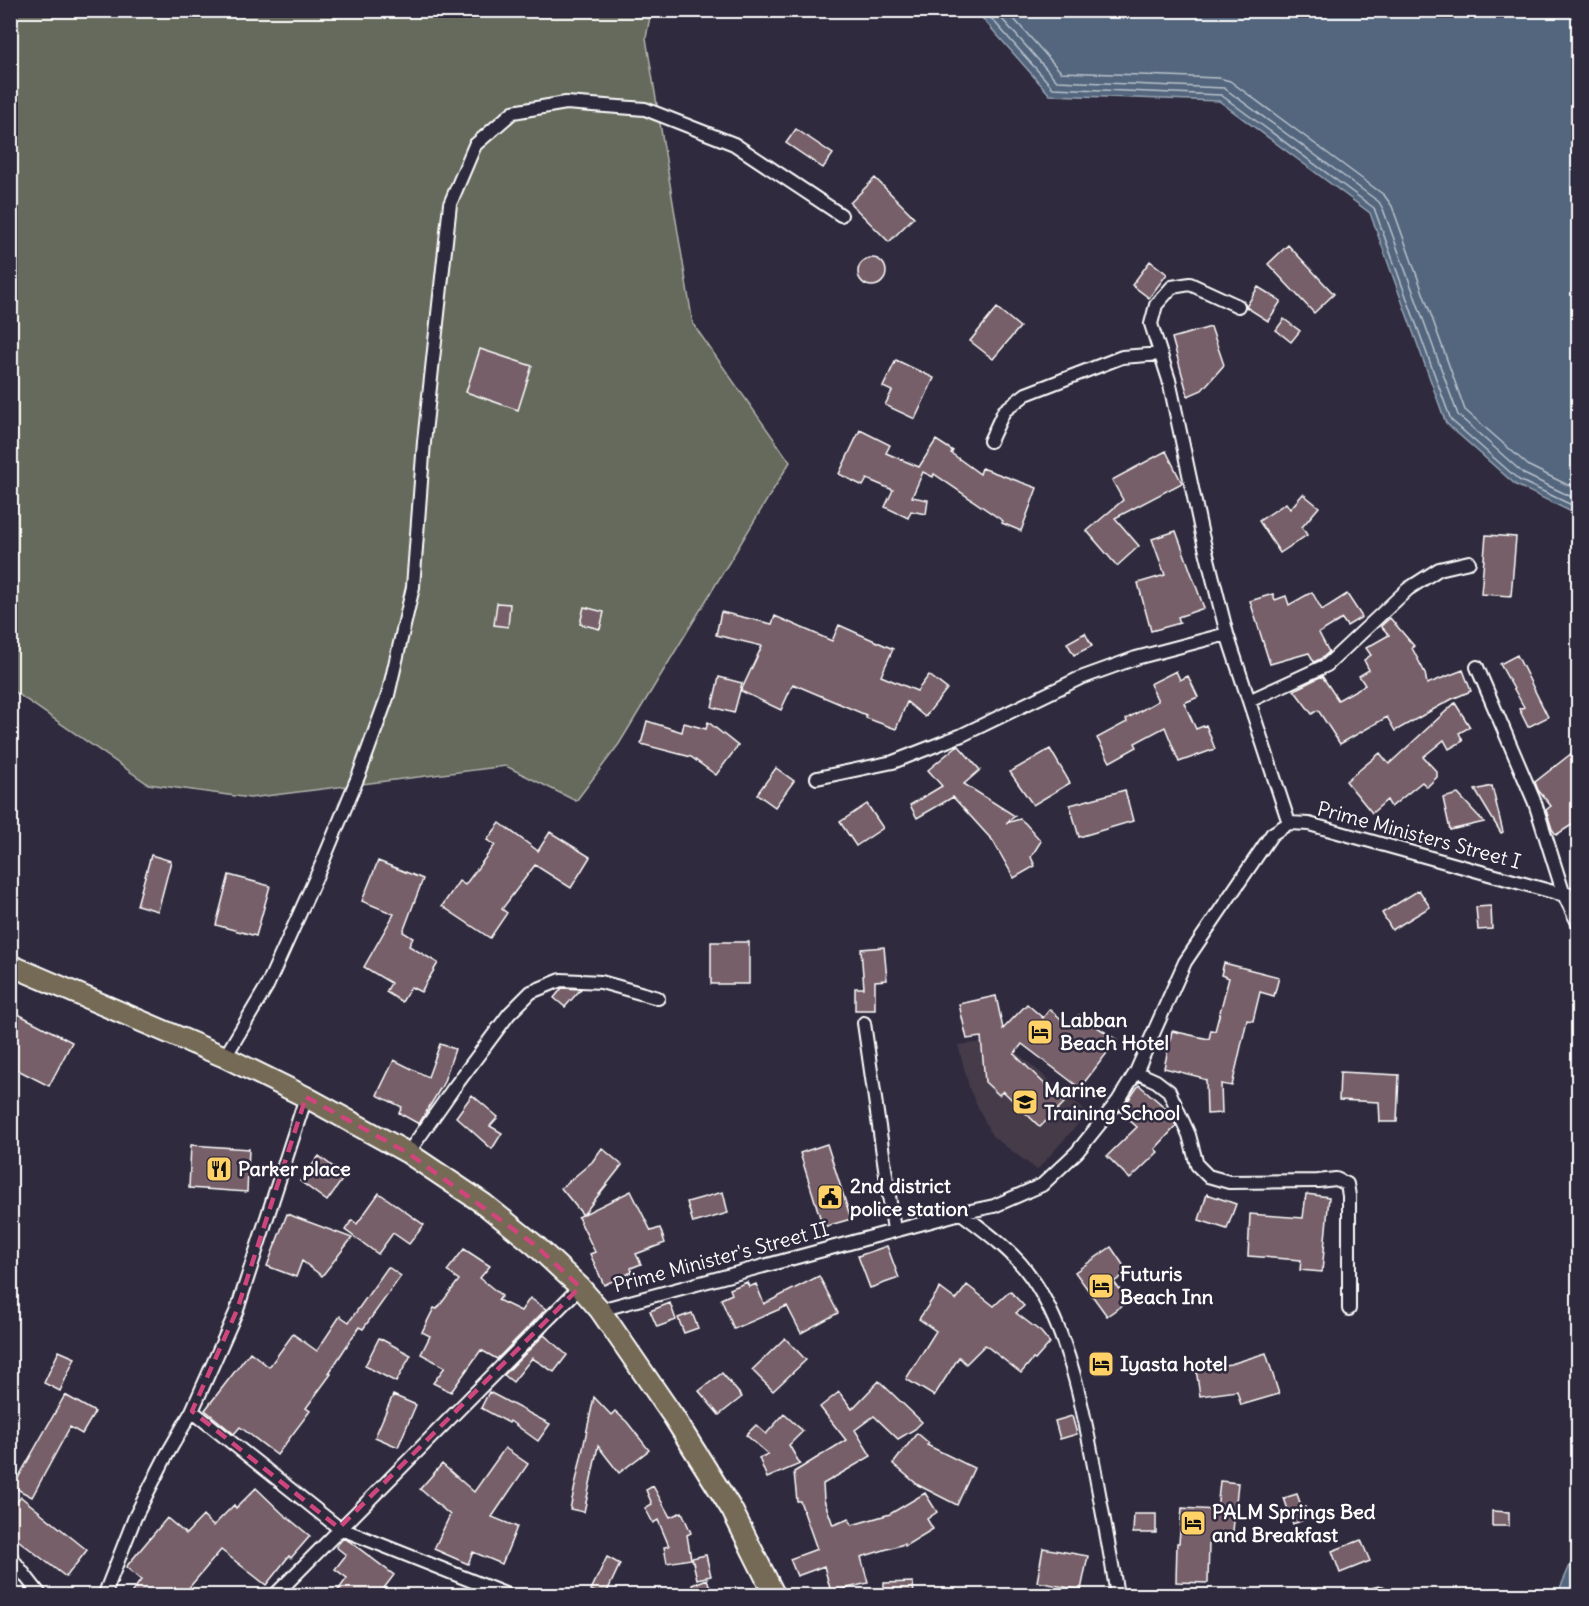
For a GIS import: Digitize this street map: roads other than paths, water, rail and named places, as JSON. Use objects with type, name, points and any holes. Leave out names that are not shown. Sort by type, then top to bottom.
[{"type":"highway","points":[[10,965],[225,1057],[306,1097],[408,1153],[484,1204],[535,1245],[580,1287],[600,1310],[673,1416],[732,1510],[775,1596]]},
{"type":"street","points":[[225,1057],[267,986],[360,772],[388,695],[412,586],[424,442],[450,204],[476,145],[513,112],[566,104],[645,110],[734,144],[842,215]]},
{"type":"street","points":[[1238,306],[1190,284],[1172,287],[1156,305],[1151,324],[1169,380],[1202,535],[1227,634],[1289,823]]},
{"type":"street","points":[[990,441],[1004,411],[1026,394],[1122,357],[1161,354]]},
{"type":"street","points":[[1249,701],[1327,664],[1408,589],[1439,569],[1469,562]]},
{"type":"street","points":[[817,778],[893,762],[962,735],[1078,679],[1136,658],[1227,634]]},
{"type":"street","points":[[1477,667],[1535,803],[1564,895],[1578,923]]},
{"type":"street","name":"Prime Ministers Street I","points":[[961,1213],[994,1206],[1042,1185],[1077,1152],[1118,1101],[1136,1072],[1185,962],[1272,834],[1289,823],[1309,824],[1564,895]]},
{"type":"street","points":[[1564,895],[1578,893]]},
{"type":"street","points":[[408,1153],[509,1014],[531,992],[561,980],[601,982],[658,998]]},
{"type":"street","points":[[864,1023],[894,1230]]},
{"type":"street","points":[[1136,1072],[1156,1081],[1169,1091],[1189,1135],[1197,1165],[1208,1176],[1229,1182],[1336,1179],[1347,1184],[1349,1196],[1349,1309]]},
{"type":"street","points":[[104,1596],[135,1517],[192,1411],[237,1310],[306,1097]]},
{"type":"street","points":[[961,1213],[996,1240],[1031,1276],[1056,1322],[1074,1377],[1118,1595],[1123,1596]]},
{"type":"street","name":"Prime Minister's Street II","points":[[600,1310],[961,1213]]},
{"type":"street","points":[[274,1596],[580,1287]]},
{"type":"street","points":[[192,1411],[339,1528],[510,1596]]},
{"type":"street","points":[[10,1556],[41,1596]]},
{"type":"water","points":[[976,11],[1578,11],[1578,515],[1516,485],[1446,423],[1370,213],[1219,101],[1050,95]]},
{"type":"water","points":[[1578,1549],[1578,1595],[1557,1595],[1575,1554]]},
{"type":"place","name":"Labban Beach Hotel","points":[[1040,1032]]},
{"type":"place","name":"Marine Training School","points":[[1025,1102]]},
{"type":"place","name":"Parker place","points":[[219,1169]]},
{"type":"place","name":"2nd district police station","points":[[830,1197]]},
{"type":"place","name":"Futuris Beach Inn","points":[[1101,1286]]},
{"type":"place","name":"Iyasta hotel","points":[[1101,1364]]},
{"type":"place","name":"PALM Springs Bed and Breakfast","points":[[1193,1523]]}]
